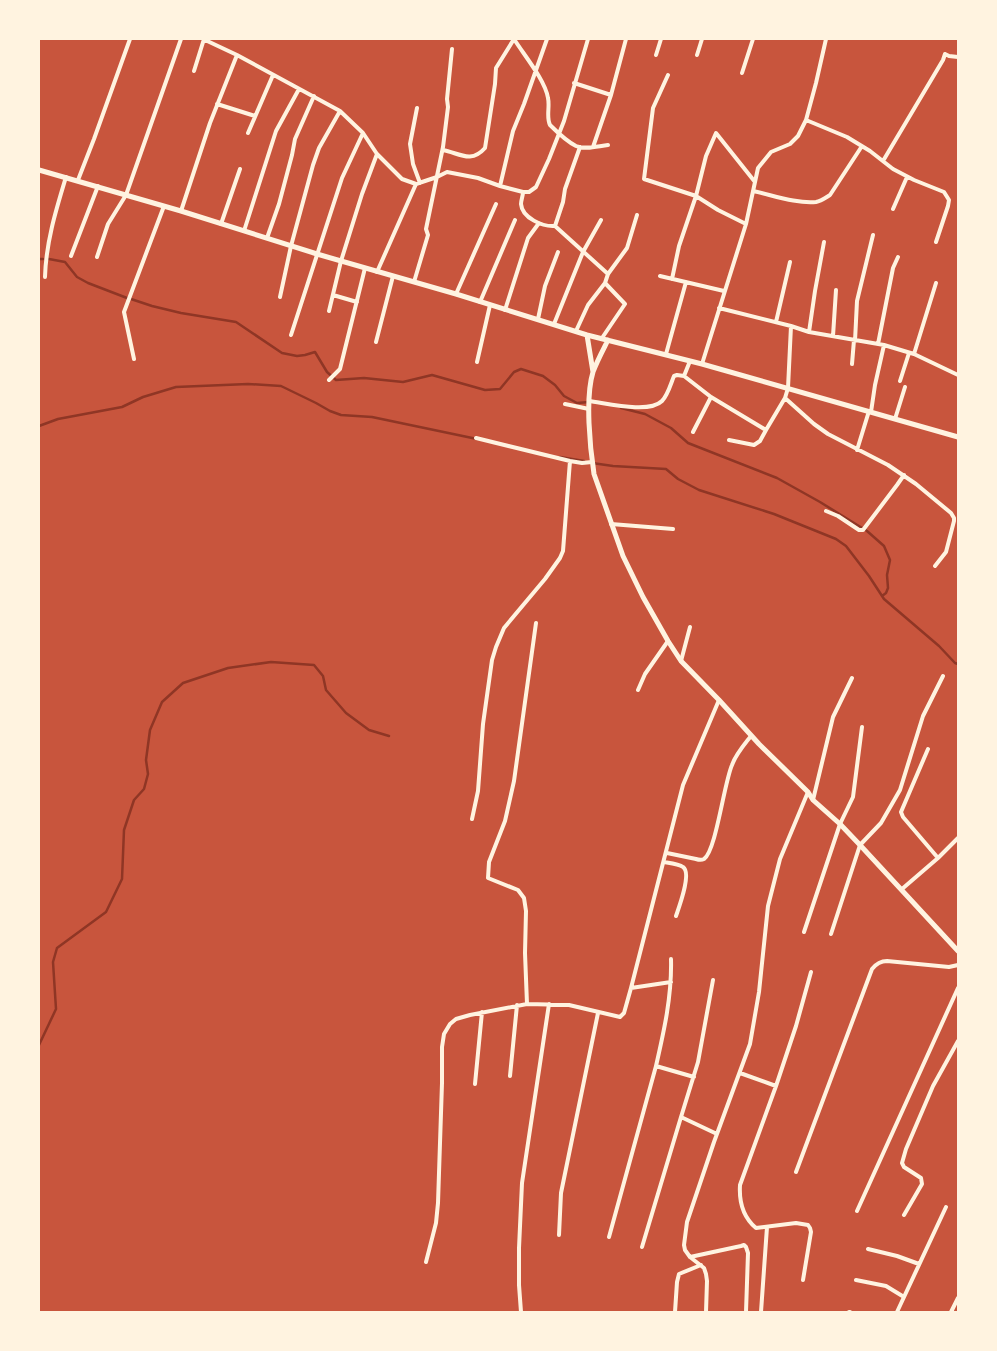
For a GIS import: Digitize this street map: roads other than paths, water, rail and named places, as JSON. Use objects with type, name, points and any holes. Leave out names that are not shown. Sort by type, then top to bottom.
[{"type":"street","points":[[78,180],[130,39]]},
{"type":"street","points":[[97,257],[108,224],[126,195],[181,39]]},
{"type":"street","points":[[194,71],[203,39],[237,55],[340,111],[363,133],[377,154],[402,179],[418,184],[447,172],[478,178],[500,186],[529,192],[536,187],[564,121],[588,39]]},
{"type":"street","points":[[443,150],[471,157],[480,153],[485,148],[496,68],[514,39],[536,72],[548,97],[548,121],[550,126],[574,145],[580,147],[608,144]]},
{"type":"street","points":[[500,186],[512,131],[524,104],[547,39]]},
{"type":"street","points":[[593,147],[611,95],[626,39]]},
{"type":"street","points":[[656,55],[662,39]]},
{"type":"street","points":[[698,55],[702,39]]},
{"type":"street","points":[[742,73],[753,39]]},
{"type":"street","points":[[702,364],[746,224],[758,168],[771,152],[790,144],[798,136],[806,120],[826,39]]},
{"type":"street","points":[[414,282],[428,235],[426,229],[443,150],[452,49]]},
{"type":"street","points":[[883,161],[945,54],[958,56]]},
{"type":"street","points":[[181,211],[210,123],[237,55]]},
{"type":"street","points":[[248,133],[273,74]]},
{"type":"street","points":[[668,75],[654,108],[644,179],[696,196],[746,224]]},
{"type":"street","points":[[574,84],[611,95]]},
{"type":"street","points":[[244,231],[276,130],[299,89]]},
{"type":"street","points":[[267,238],[279,204],[295,139],[314,96]]},
{"type":"street","points":[[217,104],[255,116]]},
{"type":"street","points":[[377,272],[418,184],[410,147],[417,108]]},
{"type":"street","points":[[280,296],[291,246],[316,155],[340,111]]},
{"type":"street","points":[[806,120],[847,137],[870,151],[893,170],[944,192],[949,200],[936,242]]},
{"type":"street","points":[[291,335],[342,178],[363,133]]},
{"type":"street","points":[[672,279],[682,235],[696,196],[706,156],[716,133],[755,182]]},
{"type":"street","points":[[753,191],[800,201],[816,202],[824,200],[830,195],[862,146]]},
{"type":"street","points":[[555,226],[565,189],[580,147]]},
{"type":"street","points":[[329,311],[341,261],[377,154]]},
{"type":"street","points":[[221,224],[240,169]]},
{"type":"street","points":[[39,170],[98,186],[587,335],[690,360],[958,437]]},
{"type":"street","points":[[45,277],[48,243],[66,177]]},
{"type":"street","points":[[893,209],[908,177]]},
{"type":"street","points":[[71,256],[98,186]]},
{"type":"street","points":[[524,192],[521,205],[529,218],[537,225],[555,226]]},
{"type":"street","points":[[456,294],[496,204]]},
{"type":"street","points":[[134,359],[124,312],[164,206]]},
{"type":"street","points":[[576,331],[588,305],[627,248],[637,215]]},
{"type":"street","points":[[480,302],[515,220]]},
{"type":"street","points":[[554,324],[583,252],[601,220]]},
{"type":"street","points":[[506,310],[528,238],[537,225]]},
{"type":"street","points":[[555,226],[583,252],[607,279],[625,304],[605,339],[593,373],[589,401],[592,463],[594,474],[623,556],[643,597],[681,661],[902,889],[958,952]]},
{"type":"street","points":[[852,364],[857,301],[873,235]]},
{"type":"street","points":[[809,332],[814,291],[824,242]]},
{"type":"street","points":[[538,319],[545,286],[558,252]]},
{"type":"street","points":[[878,344],[893,268],[898,257]]},
{"type":"street","points":[[39,258],[46,258]]},
{"type":"street","points":[[776,322],[790,262]]},
{"type":"street","points":[[329,380],[340,369],[365,268]]},
{"type":"street","points":[[376,342],[393,276]]},
{"type":"street","points":[[660,276],[724,292]]},
{"type":"street","points":[[666,354],[686,282]]},
{"type":"street","points":[[900,381],[912,354],[936,283]]},
{"type":"street","points":[[832,336],[836,290]]},
{"type":"street","points":[[333,296],[356,302]]},
{"type":"street","points":[[477,362],[490,305]]},
{"type":"street","points":[[719,308],[809,332],[884,345],[912,354],[958,375]]},
{"type":"street","points":[[729,440],[754,445],[760,441],[785,398],[788,388],[791,326]]},
{"type":"street","points":[[587,335],[593,373]]},
{"type":"street","points":[[857,450],[870,412],[884,345]]},
{"type":"street","points":[[684,376],[690,360]]},
{"type":"street","points":[[589,401],[640,408],[657,404],[662,400],[674,376],[684,376],[711,397],[766,430]]},
{"type":"street","points":[[895,419],[905,387]]},
{"type":"street","points":[[693,432],[711,397]]},
{"type":"street","points":[[785,398],[828,434],[904,475],[951,513],[954,518],[946,552],[935,566]]},
{"type":"street","points":[[565,404],[589,409]]},
{"type":"street","points":[[476,438],[582,463],[592,463]]},
{"type":"street","points":[[472,820],[478,792],[483,724],[492,660],[504,628],[545,579],[563,551],[570,460]]},
{"type":"street","points":[[826,510],[859,530],[863,530],[904,475]]},
{"type":"street","points":[[611,524],[674,530]]},
{"type":"street","points":[[526,1004],[526,911],[524,898],[518,890],[488,878],[489,862],[505,821],[514,781],[536,623]]},
{"type":"street","points":[[681,661],[690,627]]},
{"type":"street","points":[[638,690],[645,674],[668,641]]},
{"type":"street","points":[[832,934],[860,845],[881,823],[900,790],[923,716],[942,676]]},
{"type":"street","points":[[814,800],[833,717],[852,678]]},
{"type":"street","points":[[426,1262],[437,1210],[444,1034],[450,1024],[456,1019],[526,1004],[569,1005],[617,1017],[623,1015],[683,786],[720,700]]},
{"type":"street","points":[[804,932],[840,824],[852,797],[862,728]]},
{"type":"street","points":[[667,852],[701,860],[705,858],[716,831],[731,766],[752,736]]},
{"type":"street","points":[[928,749],[902,812],[903,817],[938,858]]},
{"type":"street","points":[[706,1312],[707,1281],[705,1270],[685,1250],[687,1222],[750,1044],[759,992],[768,906],[780,859],[808,792]]},
{"type":"street","points":[[902,889],[958,838]]},
{"type":"street","points":[[664,862],[683,866],[687,874],[676,916]]},
{"type":"street","points":[[609,1237],[666,1024],[672,959]]},
{"type":"street","points":[[796,1172],[872,969],[881,961],[949,967],[958,965]]},
{"type":"street","points":[[803,1280],[810,1228],[808,1225],[796,1223],[756,1228],[745,1215],[740,1197],[740,1184],[776,1086],[796,1026],[811,972]]},
{"type":"street","points":[[642,1247],[698,1062],[713,980]]},
{"type":"street","points":[[631,988],[671,982]]},
{"type":"street","points":[[856,1211],[958,988]]},
{"type":"street","points":[[521,1312],[519,1248],[522,1183],[549,1004]]},
{"type":"street","points":[[510,1076],[517,1005]]},
{"type":"street","points":[[475,1084],[482,1012]]},
{"type":"street","points":[[558,1235],[561,1193],[598,1013]]},
{"type":"street","points":[[904,1216],[922,1184],[921,1178],[902,1163],[906,1149],[933,1086],[958,1041]]},
{"type":"street","points":[[656,1066],[694,1077]]},
{"type":"street","points":[[740,1073],[776,1086]]},
{"type":"street","points":[[681,1117],[717,1134]]},
{"type":"street","points":[[897,1312],[946,1207]]},
{"type":"street","points":[[761,1312],[767,1227]]},
{"type":"street","points":[[690,1257],[744,1245],[748,1253],[746,1312]]},
{"type":"street","points":[[868,1249],[919,1264]]},
{"type":"street","points":[[675,1312],[677,1277],[679,1274],[701,1265]]},
{"type":"street","points":[[856,1280],[886,1286],[904,1297]]},
{"type":"street","points":[[951,1312],[958,1298]]},
{"type":"waterway","points":[[49,259],[65,262],[77,277],[127,298]]},
{"type":"waterway","points":[[131,299],[181,313],[236,322],[282,353],[297,356],[315,352],[327,372],[336,380],[364,378],[403,382],[432,375],[485,390],[500,389],[514,372],[521,369],[543,376],[555,385],[564,396],[577,403],[589,402]]},
{"type":"waterway","points":[[39,426],[58,419],[122,407],[143,397],[176,387],[248,384],[281,386],[341,415],[372,417],[477,439]]},
{"type":"waterway","points":[[621,408],[645,414],[671,428],[688,443],[777,478],[867,531],[884,546],[890,560],[887,575],[888,588],[882,596]]},
{"type":"waterway","points":[[560,457],[584,461]]},
{"type":"waterway","points":[[592,463],[666,469],[678,479],[699,490],[774,514],[836,539],[846,546],[884,599],[958,664]]},
{"type":"waterway","points":[[39,1045],[56,1009],[53,962],[57,948],[106,912],[122,879],[124,830],[134,800],[144,789],[148,774],[146,760],[150,730],[162,702],[183,683],[228,668],[271,662],[314,665],[323,676],[326,690],[346,713],[369,730],[389,736]]}]
